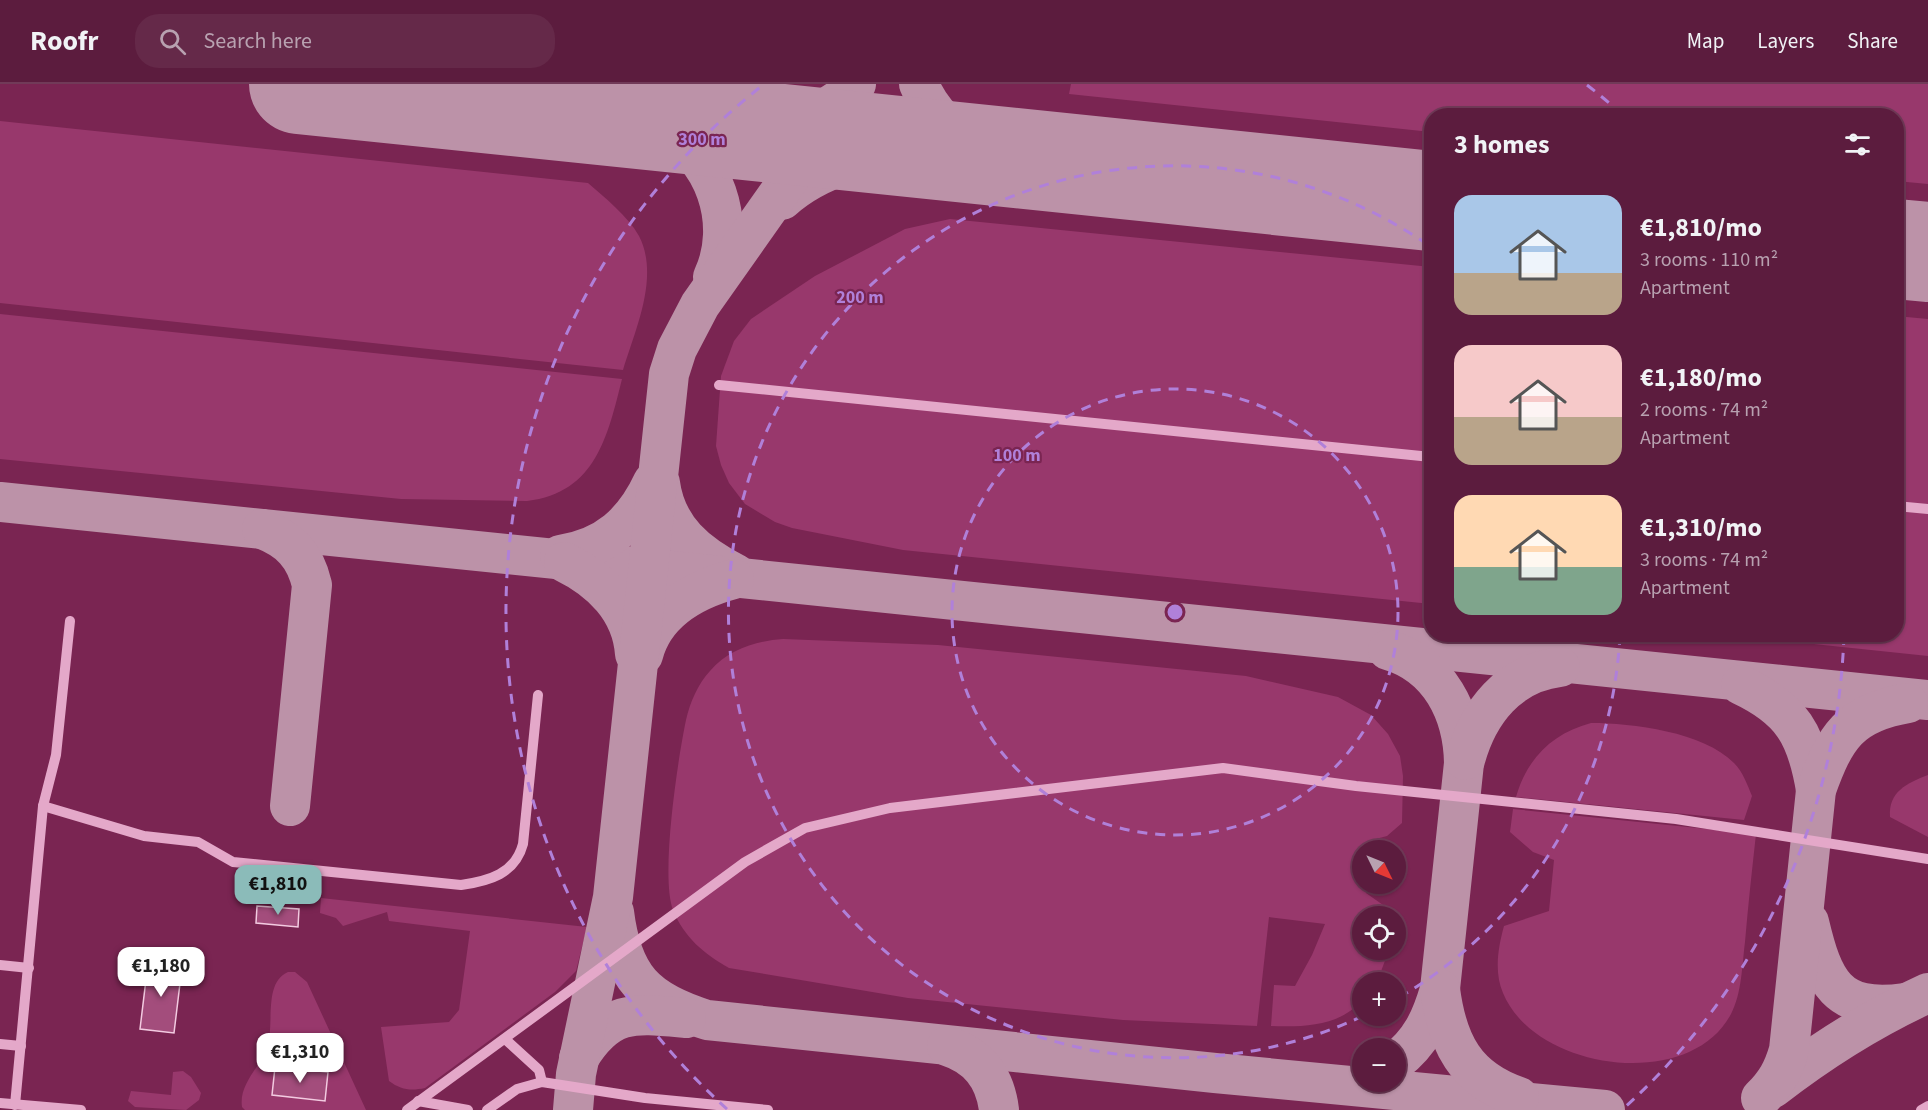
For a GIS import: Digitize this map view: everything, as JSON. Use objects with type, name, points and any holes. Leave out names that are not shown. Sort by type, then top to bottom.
[{"type":"lane","points":[[719,385],[1424,456]]},
{"type":"lane","points":[[1904,507],[1928,509]]},
{"type":"lane","points":[[15,1105],[43,806],[56,755],[70,621]]},
{"type":"lane","points":[[43,806],[144,836],[198,842],[233,862],[461,885],[484,882],[511,867],[520,857],[524,844],[538,695]]},
{"type":"lane","points":[[407,1110],[745,862],[805,828],[890,808],[1223,768],[1356,786],[1710,824],[1928,859]]},
{"type":"lane","points":[[0,965],[29,968]]},
{"type":"lane","points":[[505,1039],[539,1070],[542,1082]]},
{"type":"lane","points":[[0,1044],[21,1046]]},
{"type":"lane","points":[[487,1110],[517,1089],[542,1082],[645,1098],[768,1110]]},
{"type":"lane","points":[[418,1101],[468,1110]]},
{"type":"lane","points":[[0,1103],[81,1110]]},
{"type":"lane","points":[[1921,1110],[1928,1106]]},
{"type":"shaded area","points":[[1071,84],[1928,84],[1928,184],[1904,182],[1904,108],[1424,108],[1424,131],[1069,94]]},
{"type":"shaded area","points":[[0,121],[588,183],[629,221],[639,236],[645,252],[647,269],[643,303],[623,370],[0,303]]},
{"type":"shaded area","points":[[950,219],[1424,266],[1424,603],[903,550],[792,528],[775,522],[745,504],[729,483],[716,446],[721,376],[734,341],[751,319],[815,276],[905,229]]},
{"type":"shaded area","points":[[0,314],[622,379],[604,440],[584,474],[569,486],[550,496],[527,501],[401,499],[0,459]]},
{"type":"shaded area","points":[[1904,317],[1928,319],[1928,656],[1795,642],[1904,642]]},
{"type":"shaded area","points":[[783,639],[938,645],[1246,676],[1338,697],[1371,715],[1388,734],[1400,756],[1403,776],[1402,823],[1387,836],[1372,840],[1352,840],[1352,894],[1367,894],[1384,906],[1352,906],[1352,960],[1385,960],[1381,972],[1352,972],[1352,1010],[1343,1016],[1308,1025],[1271,1026],[1274,985],[1295,986],[1312,955],[1325,924],[1269,917],[1257,1026],[1123,1020],[908,998],[729,968],[711,957],[689,937],[673,910],[669,894],[668,871],[672,816],[686,720],[698,687],[717,663],[734,652],[763,642]]},
{"type":"shaded area","points":[[1591,723],[1667,731],[1721,752],[1740,770],[1752,796],[1744,820],[1516,797],[1527,770],[1543,749],[1565,733]]},
{"type":"shaded area","points":[[1928,775],[1928,837],[1890,817],[1890,808],[1900,790]]},
{"type":"shaded area","points":[[1513,809],[1756,834],[1739,988],[1731,1014],[1711,1039],[1683,1055],[1649,1062],[1614,1062],[1578,1054],[1546,1040],[1520,1019],[1500,985],[1498,960],[1500,943],[1504,926],[1549,911],[1554,860],[1533,852],[1510,832]]},
{"type":"shaded area","points":[[321,898],[587,927],[576,971],[555,992],[425,1088],[411,1089],[402,1088],[389,1081],[381,1027],[449,1022],[459,1010],[470,931],[389,921],[387,912],[343,926],[336,918],[320,913]]},
{"type":"shaded area","points":[[288,972],[295,972],[307,982],[366,1110],[245,1110],[242,1107],[243,1092],[265,1053],[268,1043],[275,986]]},
{"type":"shaded area","points":[[183,1071],[191,1077],[201,1093],[199,1100],[186,1110],[135,1107],[128,1101],[131,1091],[171,1095],[173,1072]]},
{"type":"building","points":[[257,906],[299,909],[298,927],[256,923]]},
{"type":"building","points":[[148,963],[182,967],[174,1033],[140,1029]]},
{"type":"building","points":[[275,1067],[328,1072],[325,1101],[272,1095]]},
{"type":"taxiway","points":[[573,1110],[576,1074],[613,897],[669,374],[677,349],[700,305],[856,84]]},
{"type":"taxiway","points":[[919,84],[934,110],[953,129],[976,144],[1003,156]]},
{"type":"taxiway","points":[[770,132],[809,119],[840,99]]},
{"type":"taxiway","points":[[615,116],[655,127],[679,140],[695,155],[708,173],[722,213],[723,235],[720,256],[713,277]]},
{"type":"taxiway","points":[[782,200],[797,188],[830,170],[866,158],[922,148]]},
{"type":"taxiway","points":[[560,555],[591,546],[617,531],[637,510],[653,482]]},
{"type":"taxiway","points":[[660,483],[663,499],[676,527],[696,549],[736,574]]},
{"type":"taxiway","points":[[0,502],[1928,700]]},
{"type":"taxiway","points":[[262,529],[281,538],[295,550],[305,565],[312,585],[290,806]]},
{"type":"taxiway","points":[[564,562],[578,569],[602,587],[612,598],[628,624],[635,654]]},
{"type":"taxiway","points":[[643,655],[656,627],[677,605],[704,589],[734,579]]},
{"type":"taxiway","points":[[1388,650],[1422,667],[1445,693],[1459,726],[1464,763],[1440,989],[1424,1030],[1406,1052]]},
{"type":"taxiway","points":[[1465,760],[1478,726],[1498,698],[1525,677],[1560,667]]},
{"type":"taxiway","points":[[1741,685],[1773,704],[1794,726],[1808,754],[1816,790]]},
{"type":"taxiway","points":[[1761,1098],[1778,1076],[1789,1050],[1816,790],[1823,771],[1838,742],[1858,721],[1871,713],[1908,703]]},
{"type":"taxiway","points":[[614,912],[623,954],[640,983],[652,995],[667,1004],[707,1020],[1215,1073],[1605,1110]]},
{"type":"taxiway","points":[[1809,922],[1820,961],[1836,988],[1848,997],[1863,1003],[1882,1005],[1905,1003]]},
{"type":"taxiway","points":[[1440,989],[1448,1026],[1462,1056],[1485,1080],[1519,1097]]},
{"type":"taxiway","points":[[1773,1088],[1848,1036],[1928,993]]},
{"type":"taxiway","points":[[579,1058],[590,1042],[612,1022],[624,1018],[652,1015],[686,1018]]},
{"type":"taxiway","points":[[947,1046],[968,1056],[983,1069],[994,1087],[999,1110]]},
{"type":"runway","points":[[299,84],[1424,200]]},
{"type":"runway","points":[[1904,250],[1928,252]]}]
